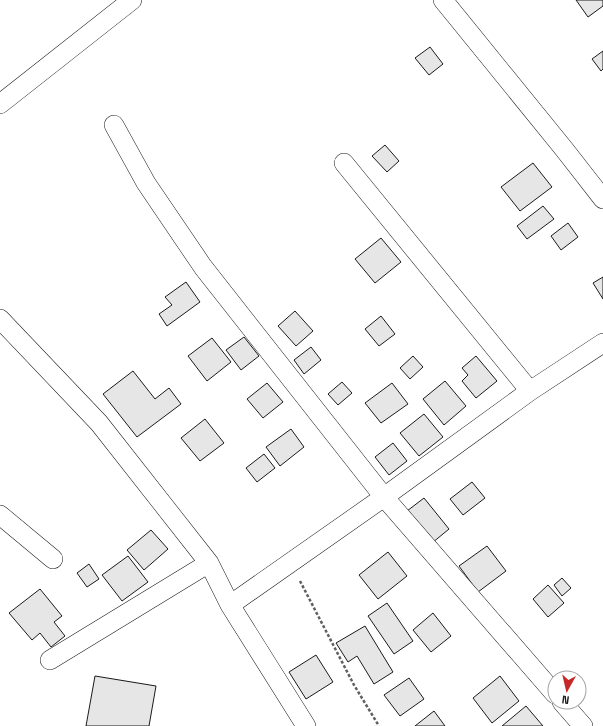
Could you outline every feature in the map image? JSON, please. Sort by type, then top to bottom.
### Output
[{"type":"street","points":[[0,104],[132,0]]},
{"type":"street","points":[[443,0],[603,199]]},
{"type":"street","points":[[114,125],[146,183],[203,267],[384,497],[547,685]]},
{"type":"street","points":[[344,163],[530,391]]},
{"type":"street","points":[[0,319],[99,423],[209,563],[230,605],[306,726]]},
{"type":"street","points":[[230,605],[384,497],[530,391],[603,343]]},
{"type":"street","points":[[0,515],[53,559]]},
{"type":"street","points":[[50,660],[209,563]]},
{"type":"street","points":[[569,710],[583,726]]},
{"type":"path","points":[[291,563],[354,685],[379,726]]},
{"type":"building","points":[[576,0],[603,0],[603,6],[588,17]]},
{"type":"building","points":[[430,47],[443,64],[429,75],[415,58]]},
{"type":"building","points":[[603,51],[603,69],[601,71],[592,59]]},
{"type":"building","points":[[385,145],[399,161],[387,172],[372,156]]},
{"type":"building","points":[[533,163],[552,187],[520,211],[501,187]]},
{"type":"building","points":[[543,206],[554,219],[527,239],[517,226]]},
{"type":"building","points":[[568,223],[578,237],[561,250],[551,236]]},
{"type":"building","points":[[381,238],[401,262],[375,283],[355,259]]},
{"type":"building","points":[[603,277],[603,299],[593,283]]},
{"type":"building","points":[[186,282],[200,302],[167,326],[159,314],[172,305],[165,297]]},
{"type":"building","points":[[295,311],[313,331],[296,346],[278,326]]},
{"type":"building","points":[[381,316],[395,334],[379,346],[365,329]]},
{"type":"building","points":[[244,337],[259,356],[241,370],[226,350]]},
{"type":"building","points":[[212,338],[231,362],[207,381],[188,356]]},
{"type":"building","points":[[311,347],[321,360],[304,374],[294,360]]},
{"type":"building","points":[[413,356],[423,367],[410,379],[400,368]]},
{"type":"building","points":[[476,356],[497,381],[476,398],[462,381],[468,375],[462,368]]},
{"type":"building","points":[[133,371],[155,399],[169,388],[181,404],[137,437],[103,394]]},
{"type":"building","points":[[445,381],[466,406],[444,425],[423,399]]},
{"type":"building","points":[[342,382],[352,393],[338,405],[328,394]]},
{"type":"building","points":[[267,383],[283,402],[263,418],[247,399]]},
{"type":"building","points":[[392,383],[408,404],[381,423],[365,403]]},
{"type":"building","points":[[424,414],[443,437],[419,456],[400,433]]},
{"type":"building","points":[[205,419],[224,443],[200,461],[181,438]]},
{"type":"building","points":[[291,429],[304,447],[280,466],[266,447]]},
{"type":"building","points":[[393,443],[407,461],[389,475],[375,457]]},
{"type":"building","points":[[264,454],[275,468],[257,482],[246,468]]},
{"type":"building","points":[[472,482],[485,498],[463,515],[450,499]]},
{"type":"building","points":[[424,498],[449,529],[432,543],[407,511]]},
{"type":"building","points":[[151,530],[168,549],[144,570],[127,550]]},
{"type":"building","points":[[487,546],[506,571],[478,592],[459,566]]},
{"type":"building","points":[[388,552],[407,576],[378,599],[359,575]]},
{"type":"building","points":[[128,556],[148,582],[122,601],[102,575]]},
{"type":"building","points":[[89,564],[99,579],[87,587],[77,573]]},
{"type":"building","points":[[562,578],[571,588],[562,596],[554,585]]},
{"type":"building","points":[[548,585],[564,603],[548,617],[533,599]]},
{"type":"building","points":[[40,589],[62,616],[54,622],[65,636],[51,647],[40,633],[32,640],[9,613]]},
{"type":"building","points":[[387,603],[413,641],[394,654],[368,616]]},
{"type":"building","points":[[433,613],[451,636],[431,652],[413,630]]},
{"type":"building","points":[[365,626],[393,672],[374,684],[357,656],[348,662],[336,643]]},
{"type":"building","points":[[316,655],[333,682],[306,699],[289,672]]},
{"type":"building","points":[[95,676],[156,686],[149,726],[86,726]]},
{"type":"building","points":[[500,676],[519,701],[492,723],[473,698]]},
{"type":"building","points":[[409,678],[424,699],[400,716],[384,695]]},
{"type":"building","points":[[526,706],[543,726],[502,726]]},
{"type":"building","points":[[434,711],[445,726],[415,726]]}]
